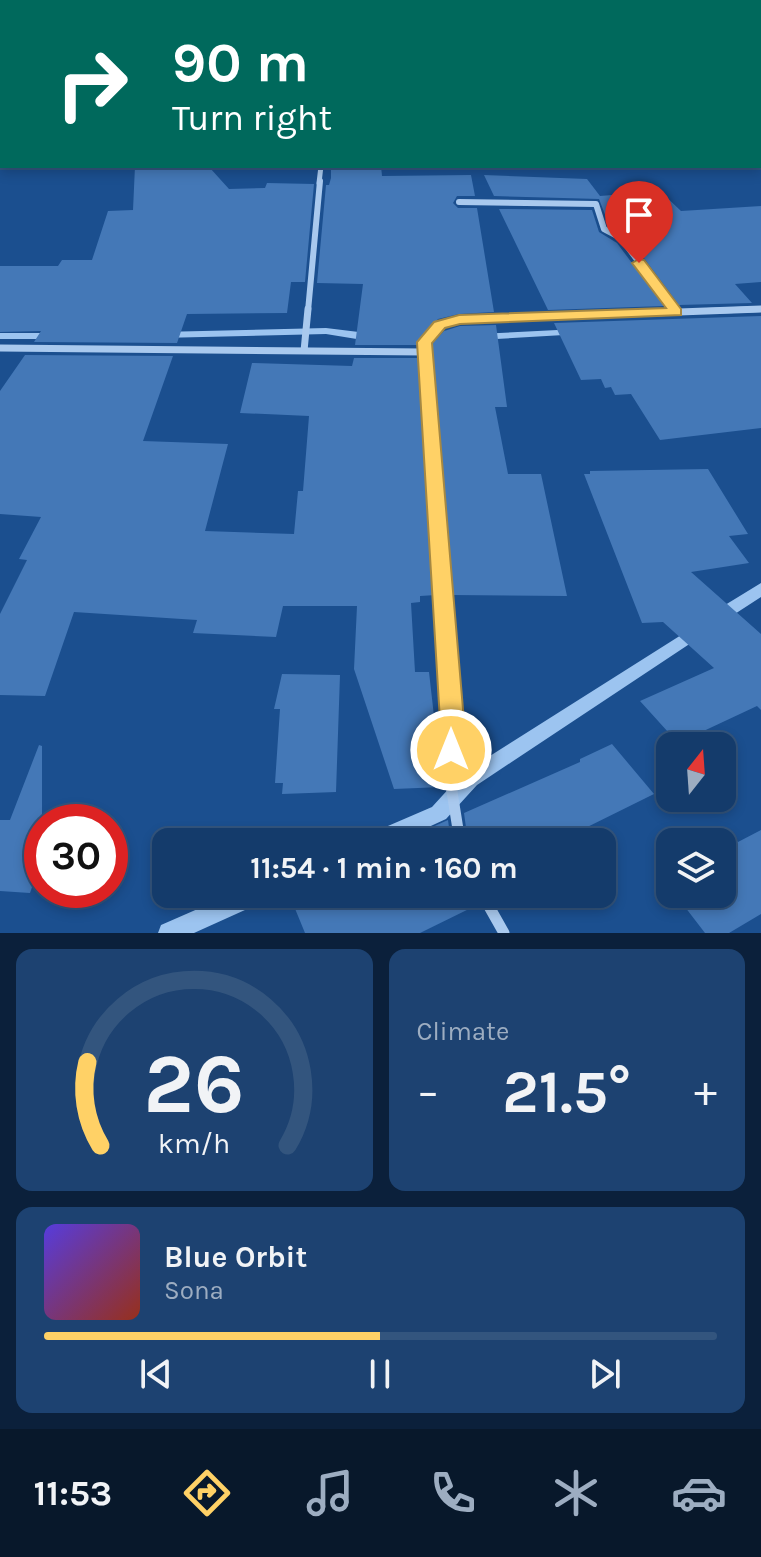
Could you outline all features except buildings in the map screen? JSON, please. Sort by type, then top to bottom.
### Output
[{"type":"street","points":[[304,351],[321,168]]},
{"type":"street","points":[[459,202],[596,204],[604,229],[621,238],[676,312]]},
{"type":"street","points":[[458,828],[450,779],[452,721],[425,342],[440,325],[459,320],[761,309]]},
{"type":"street","points":[[0,348],[425,352]]},
{"type":"street","points":[[490,908],[504,933]]},
{"type":"waterway","points":[[160,335],[326,331],[375,338]]},
{"type":"waterway","points":[[478,337],[577,332]]},
{"type":"waterway","points":[[0,336],[56,336]]},
{"type":"waterway","points":[[718,617],[761,589]]},
{"type":"waterway","points":[[405,828],[439,813],[470,779],[697,631]]},
{"type":"waterway","points":[[169,933],[225,908]]},
{"type":"route","points":[[451,750],[452,721],[425,342],[440,325],[459,320],[676,312],[639,263]]}]
